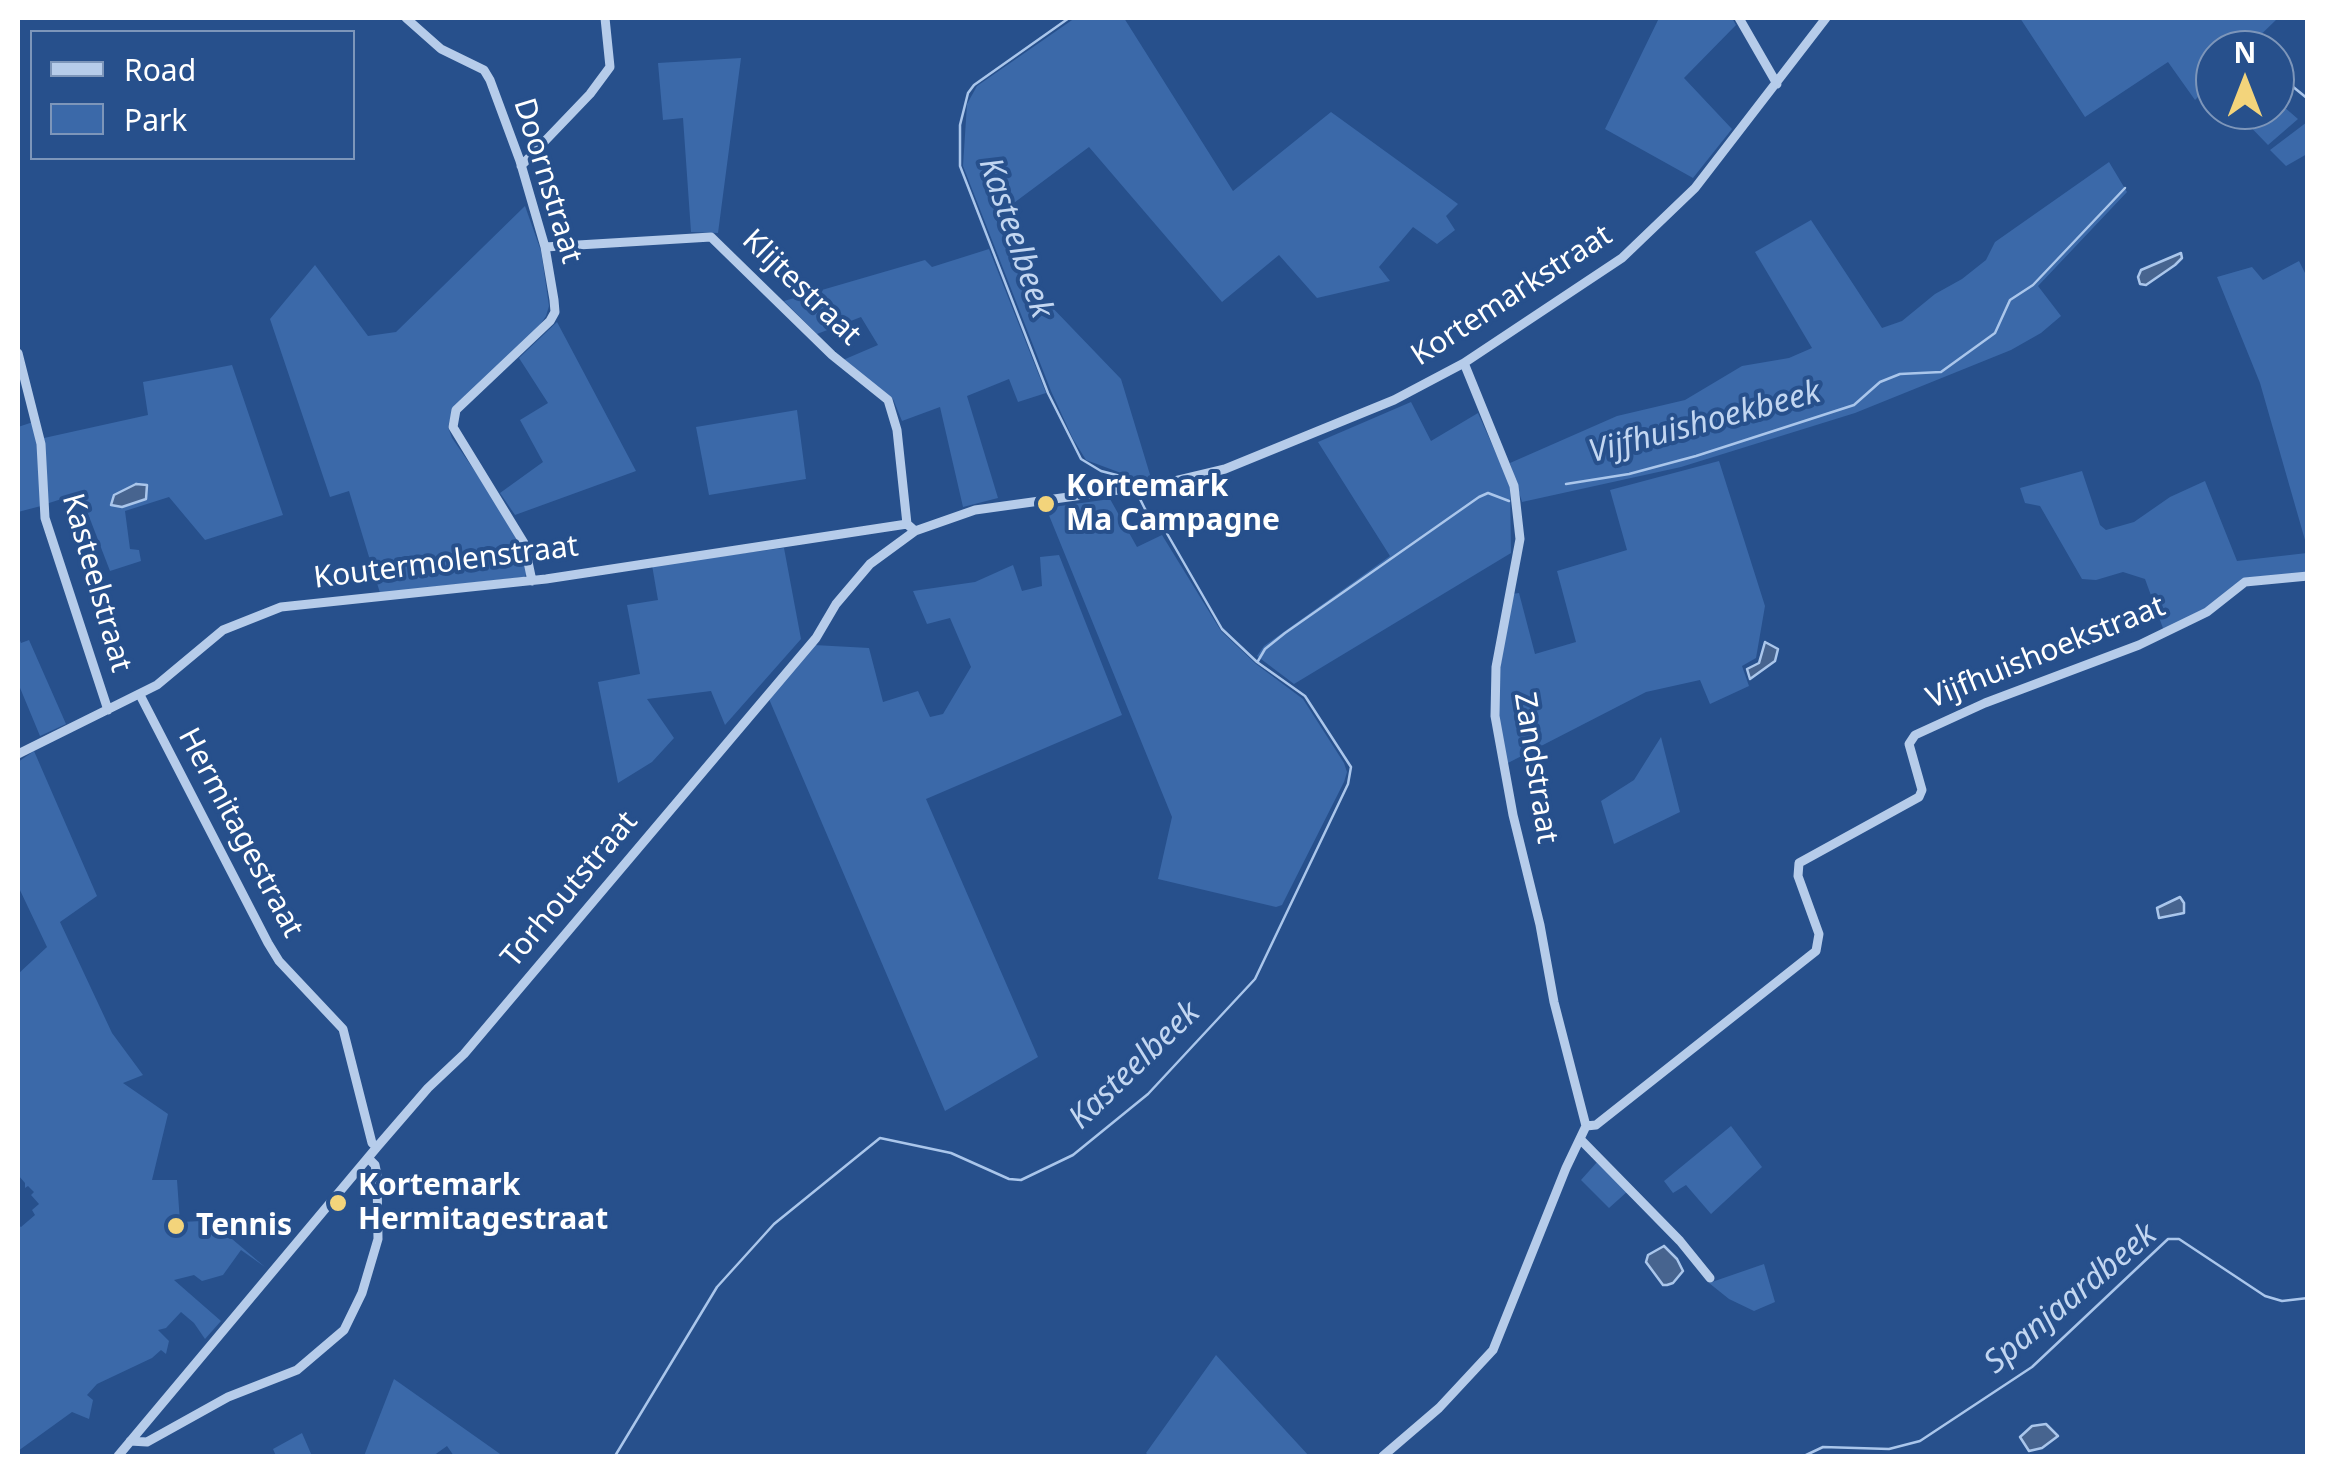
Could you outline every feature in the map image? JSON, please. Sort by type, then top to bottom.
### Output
[{"type":"street","name":"Doornstraat","points":[[406,18],[441,50],[484,70],[521,166],[545,246],[555,312],[550,322],[456,410],[453,428],[524,543],[532,580]]},
{"type":"street","points":[[521,166],[590,94],[610,67],[605,18]]},
{"type":"street","points":[[1739,18],[1777,84]]},
{"type":"street","name":"Kortemarkstraat","points":[[1136,488],[1225,469],[1394,400],[1464,363],[1622,258],[1695,188],[1826,18]]},
{"type":"street","name":"Klijtestraat","points":[[545,246],[711,237],[832,355],[888,400],[898,430],[911,527]]},
{"type":"street","name":"Kasteelstraat","points":[[18,353],[42,444],[45,518],[108,710]]},
{"type":"street","name":"Zandstraat","points":[[1464,363],[1514,486],[1520,539],[1496,667],[1495,716],[1512,814],[1586,1126]]},
{"type":"street","name":"Torhoutstraat","points":[[118,1456],[377,1147],[428,1088],[464,1054],[816,638],[836,604],[870,564],[911,527],[975,510],[1136,488]]},
{"type":"street","name":"Koutermolenstraat","points":[[18,754],[140,695],[170,676],[223,630],[266,611],[532,580],[911,527]]},
{"type":"street","name":"Vijfhuishoekstraat","points":[[1586,1126],[1596,1125],[1816,951],[1819,934],[1798,876],[1799,862],[1920,797],[1922,790],[1909,744],[1915,735],[1985,703],[2139,645],[2207,612],[2246,582],[2308,576]]},
{"type":"street","name":"Hermitagestraat","points":[[140,695],[278,960],[342,1028],[372,1143],[377,1147]]},
{"type":"street","points":[[1382,1456],[1439,1408],[1493,1350],[1586,1126]]},
{"type":"street","points":[[1582,1141],[1680,1241],[1710,1278]]},
{"type":"street","points":[[130,1441],[146,1442],[228,1397],[298,1370],[338,1338],[355,1310],[378,1239],[377,1175],[368,1158]]},
{"type":"green space","points":[[1075,18],[1124,18],[1233,191],[1331,112],[1458,204],[1446,216],[1455,230],[1437,244],[1413,227],[1379,267],[1390,281],[1317,298],[1279,255],[1222,302],[1089,147],[995,217],[1021,275],[1121,379],[1151,478],[1140,480],[1086,460],[1073,439],[963,166],[967,104],[977,86]]},
{"type":"green space","points":[[1659,18],[1732,18],[1736,25],[1684,78],[1732,129],[1693,178],[1605,129]]},
{"type":"green space","points":[[2020,18],[2278,18],[2266,30],[2195,30],[2195,100],[2168,62],[2085,117]]},
{"type":"green space","points":[[741,58],[718,233],[691,232],[683,118],[663,120],[658,63]]},
{"type":"green space","points":[[2307,122],[2307,154],[2286,166],[2270,150]]},
{"type":"green space","points":[[2253,130],[2285,130],[2268,145]]},
{"type":"green space","points":[[2109,162],[2127,192],[2038,286],[2061,316],[2041,333],[2011,350],[1855,413],[1681,467],[1522,502],[1510,463],[1617,416],[1685,400],[1742,366],[1789,358],[1812,348],[1755,252],[1811,220],[1882,328],[1902,321],[1935,294],[1962,279],[1986,260],[1995,242]]},
{"type":"green space","points":[[525,206],[541,251],[549,306],[546,316],[536,331],[453,408],[448,427],[520,544],[527,574],[380,593],[349,491],[330,497],[270,319],[315,265],[368,336],[396,332]]},
{"type":"green space","points":[[989,249],[1046,393],[1018,402],[1009,379],[967,396],[998,498],[963,507],[940,407],[902,421],[893,399],[843,360],[878,345],[861,317],[817,334],[784,301],[925,260],[932,267]]},
{"type":"green space","points":[[2299,261],[2308,279],[2307,547],[2260,383],[2217,277],[2252,267],[2263,280]]},
{"type":"green space","points":[[557,322],[636,471],[515,515],[500,493],[543,462],[520,420],[548,403],[519,358]]},
{"type":"green space","points":[[232,365],[283,515],[205,540],[169,497],[125,511],[130,549],[139,550],[141,561],[110,571],[80,493],[46,504],[44,438],[148,415],[143,382]]},
{"type":"green space","points":[[1411,402],[1431,441],[1478,413],[1510,485],[1511,553],[1294,684],[1257,656],[1264,646],[1390,556],[1318,442]]},
{"type":"green space","points":[[797,410],[806,479],[709,495],[696,427]]},
{"type":"green space","points":[[33,422],[40,453],[41,506],[18,512],[18,427]]},
{"type":"green space","points":[[1719,461],[1765,606],[1756,658],[1742,666],[1749,686],[1710,704],[1700,680],[1646,692],[1506,764],[1499,725],[1498,681],[1512,594],[1519,593],[1535,654],[1576,642],[1557,571],[1627,550],[1610,490]]},
{"type":"green space","points":[[2082,471],[2100,525],[2106,530],[2134,522],[2170,497],[2205,481],[2237,561],[2307,553],[2307,575],[2257,577],[2164,631],[2145,579],[2123,572],[2096,580],[2082,579],[2040,506],[2025,503],[2020,488]]},
{"type":"green space","points":[[1110,499],[1137,547],[1162,535],[1221,631],[1256,664],[1303,699],[1344,763],[1344,782],[1282,905],[1276,907],[1158,879],[1172,817],[1046,508]]},
{"type":"green space","points":[[784,548],[801,639],[725,725],[711,691],[647,699],[674,738],[652,762],[618,783],[598,682],[640,674],[627,605],[658,600],[652,565]]},
{"type":"green space","points":[[1059,555],[1122,715],[926,799],[1038,1057],[945,1111],[769,699],[814,645],[869,648],[883,702],[918,691],[930,717],[943,714],[971,667],[950,618],[927,624],[913,591],[975,582],[1013,565],[1022,591],[1042,586],[1040,557]]},
{"type":"green space","points":[[18,636],[21,643],[29,640],[66,724],[40,736],[18,683]]},
{"type":"green space","points":[[1661,737],[1680,812],[1614,844],[1601,801],[1634,780]]},
{"type":"green space","points":[[34,751],[97,896],[60,922],[112,1033],[143,1075],[123,1083],[168,1114],[152,1180],[177,1180],[180,1222],[224,1220],[225,1233],[265,1267],[241,1250],[223,1275],[202,1281],[194,1275],[174,1280],[221,1321],[205,1339],[181,1312],[166,1328],[158,1330],[169,1341],[166,1354],[161,1350],[97,1384],[87,1395],[93,1400],[89,1419],[72,1412],[18,1451],[18,1225],[21,1227],[35,1215],[32,1210],[39,1204],[18,1175],[18,974],[47,947],[18,886],[18,762]]},
{"type":"green space","points":[[1731,1126],[1762,1167],[1711,1214],[1686,1185],[1673,1193],[1664,1181]]},
{"type":"green space","points":[[1598,1161],[1628,1191],[1609,1208],[1581,1180]]},
{"type":"green space","points":[[1764,1264],[1775,1302],[1754,1311],[1729,1299],[1709,1283]]},
{"type":"green space","points":[[1216,1355],[1309,1456],[1146,1453]]},
{"type":"green space","points":[[394,1379],[503,1456],[454,1456],[447,1446],[433,1456],[364,1456]]},
{"type":"green space","points":[[302,1433],[312,1456],[276,1456],[273,1449]]},
{"type":"shaded area","points":[[2181,253],[2182,258],[2175,265],[2146,285],[2140,284],[2141,270]]},
{"type":"shaded area","points":[[136,484],[147,485],[146,499],[122,507],[111,505],[114,495]]},
{"type":"shaded area","points":[[1765,642],[1778,649],[1775,661],[1750,679],[1747,669],[1759,663]]},
{"type":"shaded area","points":[[2180,897],[2184,913],[2159,918],[2157,908]]},
{"type":"shaded area","points":[[1664,1246],[1683,1271],[1667,1285],[1646,1262],[1648,1255]]},
{"type":"shaded area","points":[[2046,1424],[2058,1436],[2042,1448],[2029,1451],[2020,1437],[2032,1426]]},
{"type":"waterway","name":"Kasteelbeek","points":[[1069,18],[968,93],[960,125],[960,166],[1048,393],[1081,459],[1101,471],[1132,479]]},
{"type":"waterway","name":"Vijfhuishoekbeek","points":[[2295,88],[2308,99]]},
{"type":"waterway","name":"Vijfhuishoekbeek","points":[[1566,484],[1629,474],[1696,456],[1854,405],[1880,382],[1900,374],[1941,372],[1995,333],[2010,300],[2033,285],[2125,188]]},
{"type":"waterway","name":"Kasteelbeek","points":[[615,1456],[717,1287],[774,1224],[880,1138],[951,1153],[1009,1179],[1021,1180],[1073,1155],[1148,1094],[1255,979],[1348,784],[1351,767],[1305,696],[1257,662],[1222,629],[1165,530],[1145,509],[1137,493]]},
{"type":"waterway","name":"Vijfhuishoekbeek","points":[[1258,661],[1265,649],[1285,633],[1479,497],[1488,493],[1509,501]]},
{"type":"waterway","name":"Spanjaardbeek","points":[[1804,1456],[1823,1447],[1889,1449],[1920,1441],[2032,1367],[2168,1239],[2179,1239],[2265,1296],[2282,1301],[2308,1298]]},
{"type":"place","name":"Kortemark Ma Campagne","points":[[1046,504]]},
{"type":"place","name":"Kortemark Hermitagestraat","points":[[338,1203]]},
{"type":"place","name":"Tennis","points":[[176,1226]]}]
